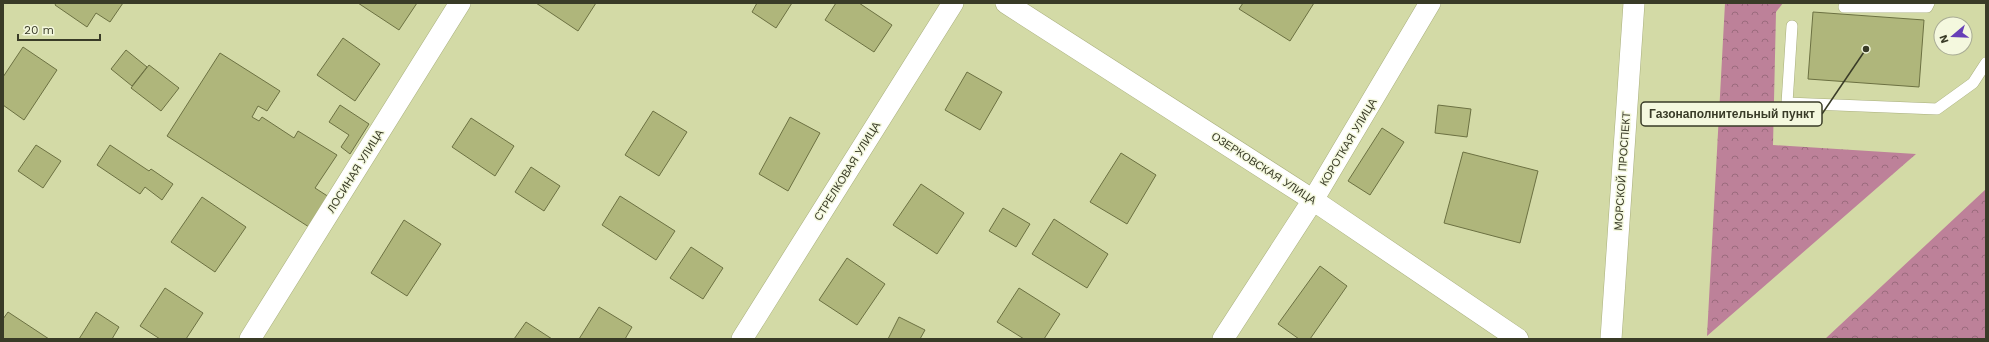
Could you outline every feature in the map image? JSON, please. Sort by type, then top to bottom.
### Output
[{"type":"street","name":"ЛОСИНАЯ УЛИЦА","points":[[250,339],[460,3]]},
{"type":"street","name":"СТРЕЛКОВАЯ УЛИЦА","points":[[742,339],[953,3]]},
{"type":"street","name":"ОЗЕРКОВСКАЯ УЛИЦА","points":[[1006,3],[1313,200],[1518,339]]},
{"type":"street","name":"КОРОТКАЯ УЛИЦА","points":[[1223,339],[1313,200],[1430,3]]},
{"type":"street","name":"МОРСКОЙ ПРОСПЕКТ","points":[[1611,339],[1634,3]]},
{"type":"lane","points":[[1844,7],[1927,7],[1929,3]]},
{"type":"lane","points":[[1792,26],[1787,103],[1937,109],[1973,83],[1986,63]]},
{"type":"green space","points":[[1725,3],[1783,3],[1776,12],[1773,145],[1916,154],[1707,336]]},
{"type":"green space","points":[[1986,189],[1986,339],[1825,339]]},
{"type":"building","points":[[56,3],[123,3],[110,22],[96,13],[87,27],[55,5]]},
{"type":"building","points":[[358,3],[417,3],[399,30]]},
{"type":"building","points":[[536,3],[596,3],[578,31]]},
{"type":"building","points":[[757,3],[792,3],[776,28],[752,12]]},
{"type":"building","points":[[836,3],[859,3],[892,25],[874,52],[825,20]]},
{"type":"building","points":[[1243,3],[1314,3],[1290,41],[1239,9]]},
{"type":"building","points":[[1813,12],[1924,20],[1919,87],[1808,79]]},
{"type":"building","points":[[343,38],[380,64],[355,101],[317,75]]},
{"type":"building","points":[[23,47],[57,70],[24,120],[3,105],[3,77]]},
{"type":"building","points":[[126,50],[147,67],[132,86],[111,69]]},
{"type":"building","points":[[220,53],[280,91],[267,111],[258,106],[252,117],[259,121],[262,117],[294,138],[298,131],[337,155],[315,188],[329,197],[309,227],[167,136]]},
{"type":"building","points":[[149,65],[179,88],[161,111],[131,88]]},
{"type":"building","points":[[967,72],[1002,92],[980,130],[945,110]]},
{"type":"building","points":[[340,105],[369,124],[350,154],[341,147],[349,135],[329,122]]},
{"type":"building","points":[[1438,105],[1471,109],[1467,137],[1435,133]]},
{"type":"building","points":[[653,111],[687,132],[659,176],[625,155]]},
{"type":"building","points":[[790,117],[820,133],[788,191],[759,174]]},
{"type":"building","points":[[471,118],[514,146],[495,176],[452,147]]},
{"type":"building","points":[[1382,128],[1404,142],[1370,195],[1348,181]]},
{"type":"building","points":[[36,145],[61,161],[43,188],[18,171]]},
{"type":"building","points":[[110,145],[149,171],[151,169],[173,184],[162,200],[145,187],[140,194],[97,165]]},
{"type":"building","points":[[1463,152],[1538,171],[1520,243],[1444,223]]},
{"type":"building","points":[[1121,153],[1156,175],[1127,224],[1090,202]]},
{"type":"building","points":[[531,167],[560,186],[544,211],[515,192]]},
{"type":"building","points":[[921,184],[964,213],[937,254],[893,225]]},
{"type":"building","points":[[620,196],[675,231],[656,260],[602,225]]},
{"type":"building","points":[[202,197],[246,227],[215,272],[171,242]]},
{"type":"building","points":[[1003,208],[1030,224],[1016,247],[989,231]]},
{"type":"building","points":[[1054,219],[1108,254],[1087,288],[1032,254]]},
{"type":"building","points":[[404,220],[441,244],[407,296],[371,273]]},
{"type":"building","points":[[691,247],[723,268],[703,299],[670,278]]},
{"type":"building","points":[[847,258],[885,284],[857,325],[819,300]]},
{"type":"building","points":[[1320,266],[1347,286],[1310,339],[1299,339],[1278,324]]},
{"type":"building","points":[[165,288],[203,313],[186,339],[160,339],[140,326]]},
{"type":"building","points":[[1019,288],[1060,314],[1044,339],[1024,339],[997,322]]},
{"type":"building","points":[[599,307],[632,327],[625,339],[579,339]]},
{"type":"building","points":[[8,312],[49,339],[3,339],[3,319]]},
{"type":"building","points":[[96,312],[119,327],[112,339],[79,339]]},
{"type":"building","points":[[899,317],[925,330],[920,339],[888,339]]},
{"type":"building","points":[[526,322],[552,339],[514,339]]},
{"type":"place","name":"Газонаполнительный пункт","points":[[1866,49]]}]
